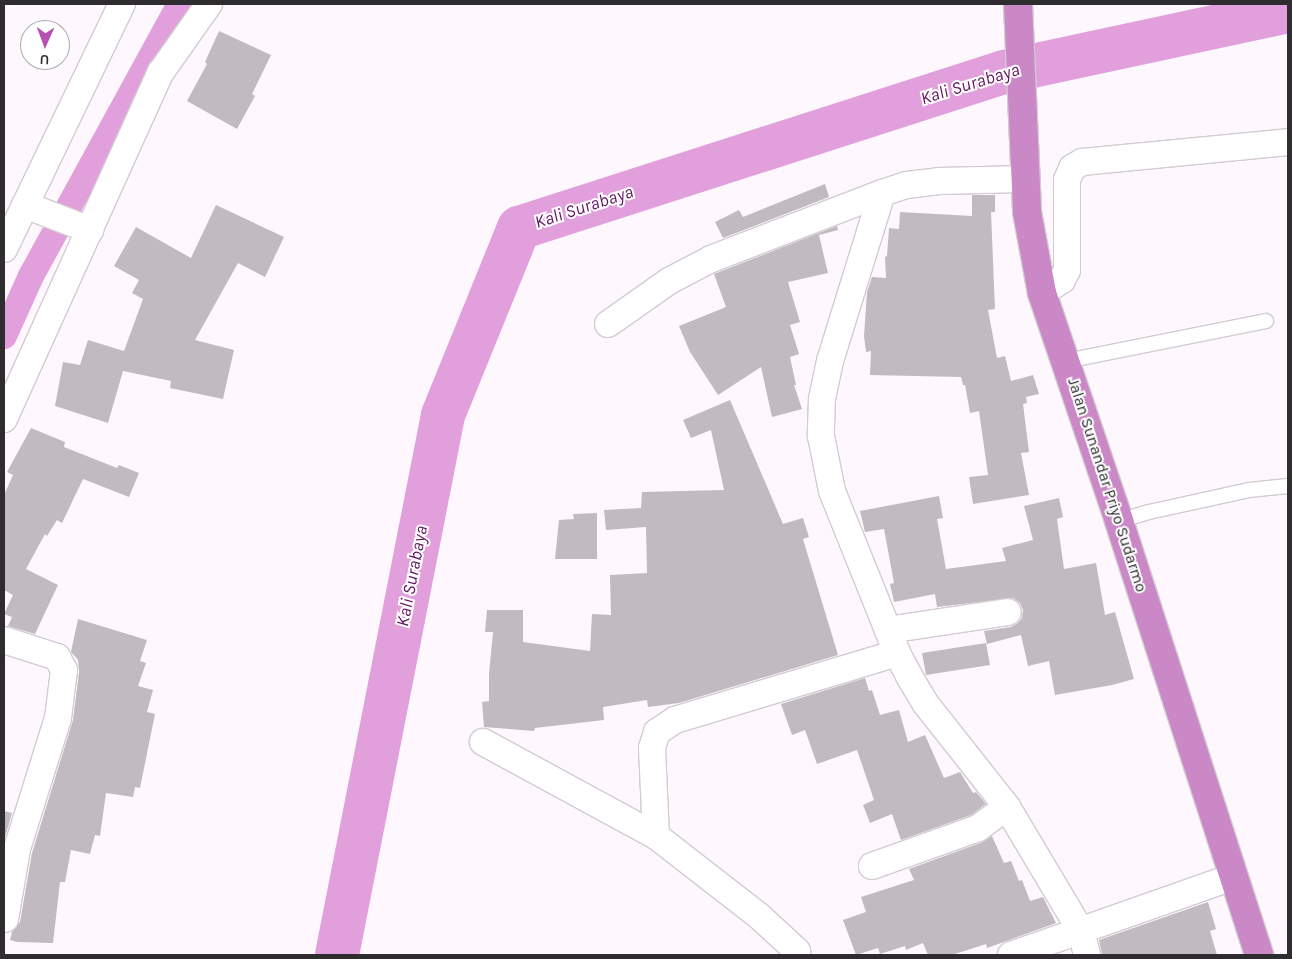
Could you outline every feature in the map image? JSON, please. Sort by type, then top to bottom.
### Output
[{"type":"highway","name":"Jalan Sunandar Priyo Sudarmo","points":[[1018,4],[1027,212],[1042,293],[1119,521],[1232,877],[1259,955]]},
{"type":"street","points":[[4,249],[31,207],[122,4]]},
{"type":"street","points":[[4,419],[82,227],[161,72],[209,4]]},
{"type":"street","points":[[1042,293],[1062,280],[1067,270],[1067,180],[1072,168],[1082,162],[1288,142]]},
{"type":"street","points":[[608,324],[669,281],[711,259],[882,193],[907,185],[1024,171]]},
{"type":"street","points":[[882,193],[830,361],[822,399],[821,436],[832,491],[892,641],[925,704],[1007,807],[1084,943]]},
{"type":"street","points":[[31,207],[82,227]]},
{"type":"street","points":[[656,836],[652,748],[657,732],[675,720],[892,641],[1008,612]]},
{"type":"street","points":[[4,640],[57,657],[64,670],[58,718],[17,849],[5,919]]},
{"type":"street","points":[[483,742],[656,836],[760,916],[802,954]]},
{"type":"street","points":[[872,866],[978,828],[1007,807]]},
{"type":"street","points":[[1011,955],[1084,943],[1232,877]]},
{"type":"lane","points":[[1066,361],[1266,321]]},
{"type":"lane","points":[[1119,521],[1149,512],[1249,490],[1288,486]]},
{"type":"building","points":[[219,31],[271,55],[252,94],[255,96],[237,129],[187,101],[207,64],[205,62]]},
{"type":"building","points":[[825,184],[829,197],[723,238],[715,222],[739,210],[743,217]]},
{"type":"building","points":[[972,195],[995,195],[995,212],[991,212],[995,309],[988,310],[997,358],[1005,356],[1011,381],[1033,375],[1039,394],[1026,397],[1027,403],[1023,404],[1029,452],[1021,453],[1029,495],[973,504],[969,477],[988,475],[979,411],[970,413],[965,385],[963,385],[961,377],[870,375],[871,351],[866,352],[864,336],[867,292],[872,277],[886,278],[885,257],[887,256],[889,228],[899,229],[900,212],[972,216]]},
{"type":"building","points":[[216,205],[284,237],[265,277],[238,263],[195,340],[234,350],[223,399],[170,388],[171,381],[123,371],[108,423],[55,406],[63,362],[80,365],[88,340],[124,351],[143,299],[132,293],[139,280],[114,266],[136,227],[191,258]]},
{"type":"building","points":[[837,226],[838,230],[819,235],[828,273],[788,282],[800,322],[790,325],[799,354],[790,357],[796,385],[794,385],[802,409],[772,417],[761,367],[718,395],[690,352],[679,326],[726,307],[714,274]]},
{"type":"building","points":[[730,400],[783,524],[803,518],[809,537],[803,539],[838,655],[679,703],[648,707],[647,700],[603,707],[604,720],[535,728],[534,731],[484,727],[482,702],[489,701],[489,674],[493,632],[485,632],[487,610],[523,610],[523,642],[590,651],[592,614],[611,615],[610,575],[647,573],[646,527],[606,530],[604,510],[641,508],[642,492],[724,490],[711,430],[691,438],[683,420]]},
{"type":"building","points":[[31,428],[65,442],[64,447],[117,468],[119,465],[139,473],[129,497],[83,479],[62,523],[57,520],[47,536],[45,534],[26,569],[58,585],[35,634],[8,626],[12,617],[4,614],[13,595],[4,590],[4,495],[13,475],[7,472]]},
{"type":"building","points":[[939,496],[943,518],[937,519],[946,569],[1006,561],[1002,548],[1033,540],[1024,506],[1059,498],[1063,517],[1057,519],[1064,569],[1096,563],[1105,615],[1115,612],[1134,679],[1112,685],[1055,695],[1049,661],[1028,666],[1021,635],[987,644],[984,631],[1011,627],[1022,618],[1023,610],[1020,603],[1013,598],[937,607],[935,594],[894,602],[890,584],[894,583],[884,529],[865,532],[860,511]]},
{"type":"building","points":[[597,513],[597,559],[555,559],[559,520],[574,519],[573,514]]},
{"type":"building","points":[[78,619],[147,640],[140,661],[146,663],[138,686],[153,690],[147,712],[155,714],[140,788],[135,787],[133,797],[106,793],[100,836],[95,835],[90,854],[71,850],[65,882],[60,882],[53,943],[17,942],[10,940],[12,932],[20,922],[32,853],[73,720],[79,672],[78,660],[71,652]]},
{"type":"building","points":[[986,643],[990,665],[926,675],[922,653]]},
{"type":"building","points":[[865,678],[869,691],[872,690],[880,715],[899,710],[908,742],[925,735],[944,778],[960,772],[973,793],[976,792],[986,804],[971,815],[901,840],[892,814],[870,823],[863,805],[874,800],[857,750],[817,764],[805,730],[792,735],[781,704]]},
{"type":"building","points":[[4,811],[12,813],[4,841]]},
{"type":"building","points":[[992,836],[1004,863],[1011,861],[1019,881],[1022,880],[1030,901],[1043,897],[1056,923],[987,948],[986,944],[952,955],[928,955],[923,943],[906,950],[905,946],[880,954],[878,948],[856,955],[843,920],[866,912],[861,897],[914,880],[909,869],[983,842]]},
{"type":"building","points":[[1208,902],[1216,929],[1210,931],[1217,955],[1102,955],[1099,940]]},
{"type":"waterway","points":[[4,336],[31,276],[180,4]]},
{"type":"waterway","name":"Kali Surabaya","points":[[337,955],[443,415],[519,228],[1004,72],[1288,11]]}]
